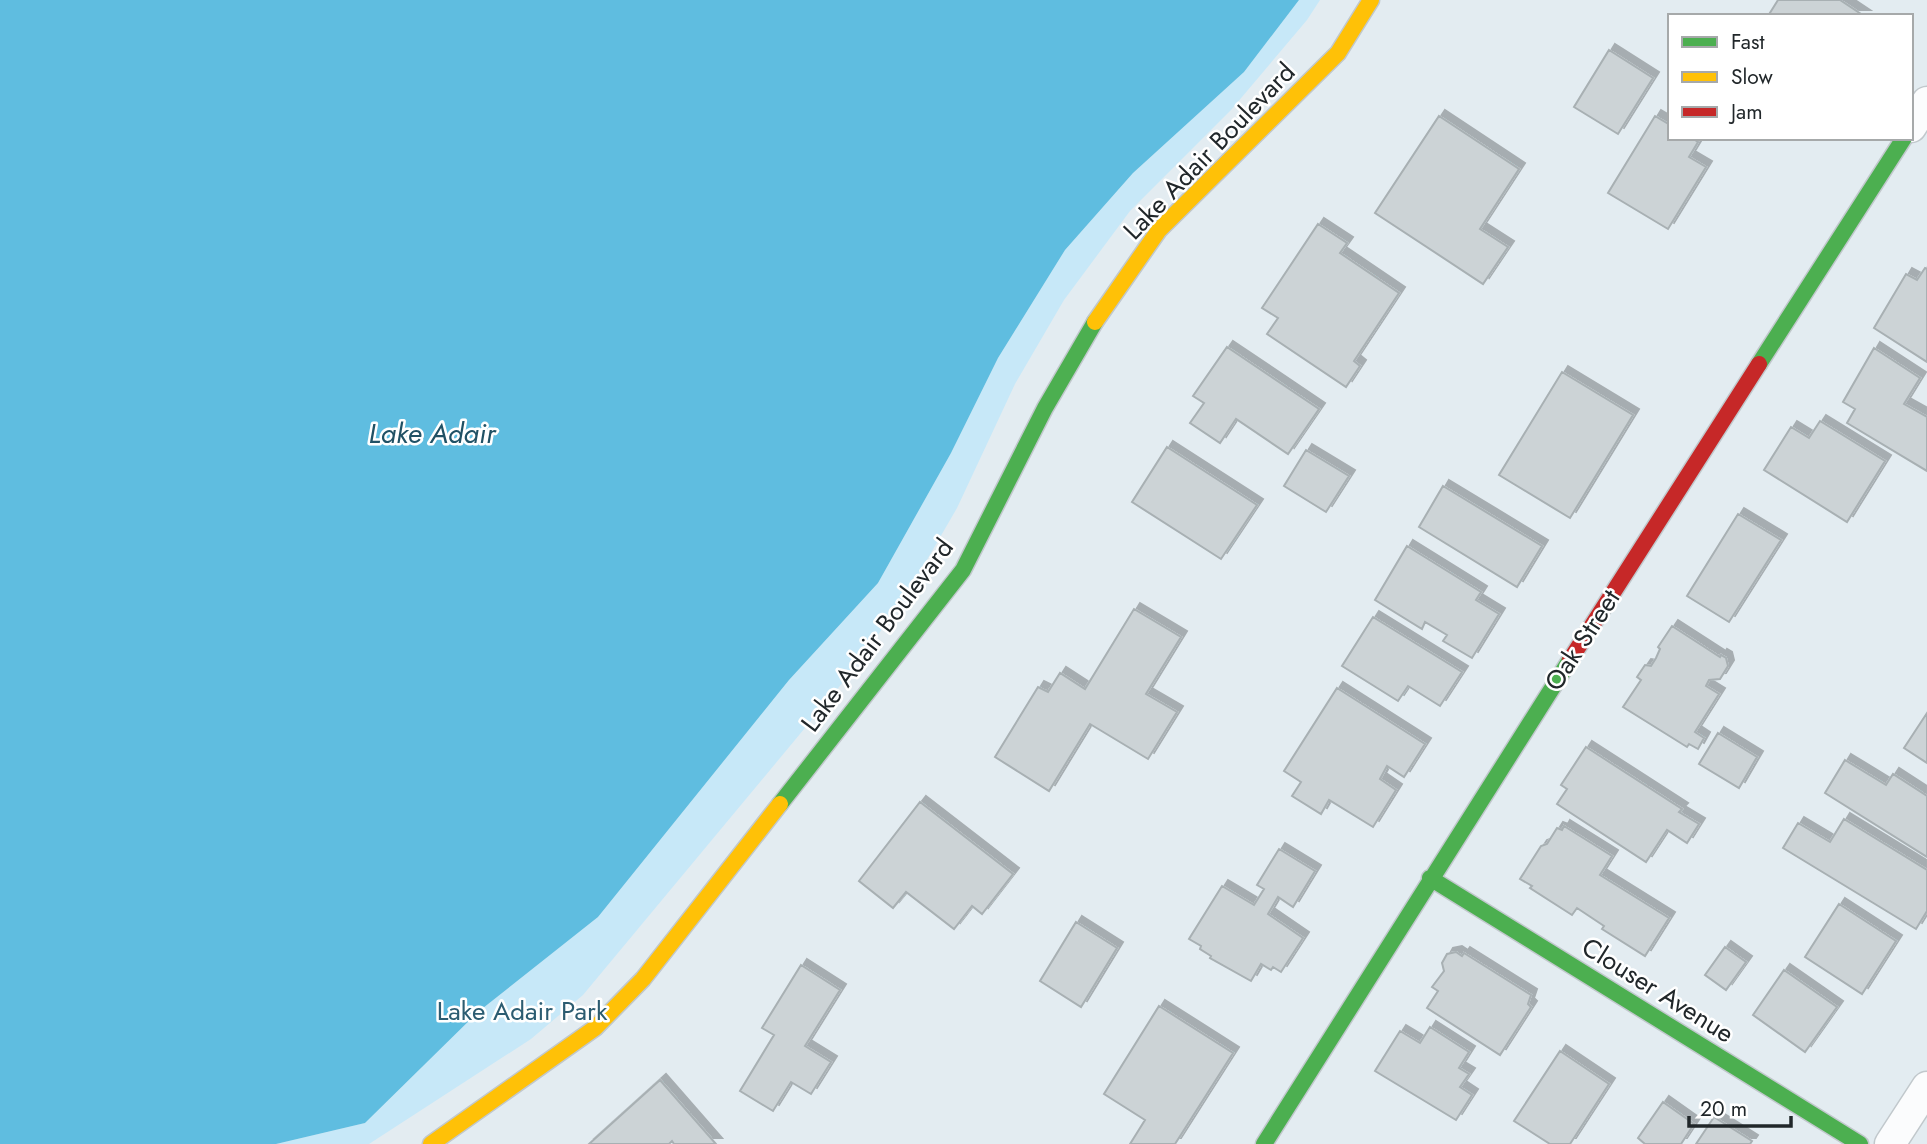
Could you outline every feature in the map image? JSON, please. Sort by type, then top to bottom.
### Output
[{"type":"street","name":"Lake Adair Boulevard","points":[[431,1144],[595,1028],[643,979],[963,570],[1045,408],[1105,305],[1159,230],[1338,53],[1371,0]]},
{"type":"street","points":[[1913,124],[1927,102]]},
{"type":"street","name":"Oak Street","points":[[1264,1144],[1430,878],[1903,140]]},
{"type":"street","name":"Clouser Avenue","points":[[1430,878],[1860,1144]]},
{"type":"street","points":[[1890,1144],[1927,1087]]},
{"type":"green space","name":"Lake Adair Park","points":[[1299,0],[1320,0],[1307,20],[1231,110],[1130,211],[1064,300],[1015,384],[957,508],[906,596],[849,675],[583,995],[531,1039],[369,1144],[276,1144],[365,1123],[478,1012],[598,917],[789,680],[878,583],[951,453],[998,358],[1065,250],[1133,173],[1244,72]]},
{"type":"water","name":"Lake Adair","points":[[0,0],[1299,0],[1244,72],[1133,173],[1065,250],[998,358],[951,453],[878,583],[789,680],[598,917],[478,1012],[365,1123],[276,1144],[0,1144]]},
{"type":"building","points":[[1778,0],[1840,0],[1861,14],[1769,14]]},
{"type":"building","points":[[1609,50],[1653,78],[1618,134],[1574,107]]},
{"type":"building","points":[[1439,116],[1519,169],[1480,229],[1508,247],[1483,284],[1375,213]]},
{"type":"building","points":[[1655,116],[1668,124],[1668,140],[1698,142],[1689,157],[1706,167],[1668,229],[1608,193]]},
{"type":"building","points":[[1318,224],[1347,243],[1340,253],[1399,293],[1354,361],[1360,366],[1346,387],[1267,334],[1278,318],[1262,308]]},
{"type":"building","points":[[1925,268],[1927,362],[1874,328],[1906,274],[1917,280]]},
{"type":"building","points":[[1227,347],[1319,409],[1288,454],[1236,419],[1220,443],[1190,423],[1204,403],[1193,396]]},
{"type":"building","points":[[1874,348],[1920,378],[1904,404],[1927,417],[1927,471],[1847,423],[1855,409],[1843,402]]},
{"type":"building","points":[[1562,372],[1633,415],[1570,518],[1499,475]]},
{"type":"building","points":[[1820,421],[1885,461],[1847,522],[1764,470],[1791,427],[1809,438]]},
{"type":"building","points":[[1167,447],[1257,505],[1221,559],[1132,502]]},
{"type":"building","points":[[1306,450],[1349,476],[1326,512],[1284,486]]},
{"type":"building","points":[[1443,486],[1542,546],[1517,587],[1419,527]]},
{"type":"building","points":[[1738,514],[1781,540],[1729,622],[1687,596]]},
{"type":"building","points":[[1407,546],[1481,592],[1476,600],[1499,614],[1472,658],[1443,641],[1447,635],[1425,622],[1422,629],[1375,600]]},
{"type":"building","points":[[1134,609],[1181,637],[1146,694],[1177,712],[1148,759],[1090,724],[1049,791],[995,757],[1038,687],[1048,692],[1060,673],[1085,689]]},
{"type":"building","points":[[1373,617],[1462,672],[1440,706],[1408,686],[1398,701],[1342,666]]},
{"type":"building","points":[[1672,626],[1720,657],[1721,655],[1726,658],[1728,666],[1720,679],[1709,680],[1706,686],[1719,694],[1695,732],[1704,738],[1698,749],[1689,744],[1687,747],[1623,707],[1641,680],[1637,677],[1645,665],[1651,666],[1660,649],[1658,647]]},
{"type":"building","points":[[1337,688],[1425,744],[1404,777],[1387,766],[1380,779],[1396,790],[1373,827],[1329,800],[1321,814],[1292,796],[1301,782],[1284,771]]},
{"type":"building","points":[[1927,713],[1927,763],[1904,748]]},
{"type":"building","points":[[1718,733],[1757,757],[1739,788],[1699,764]]},
{"type":"building","points":[[1586,747],[1682,809],[1679,812],[1699,824],[1687,843],[1667,830],[1646,862],[1557,804],[1567,789],[1561,785]]},
{"type":"building","points":[[1845,760],[1886,785],[1893,774],[1927,796],[1927,857],[1825,793]]},
{"type":"building","points":[[920,802],[1013,874],[982,914],[972,906],[954,929],[906,892],[893,908],[859,881]]},
{"type":"building","points":[[1844,819],[1927,870],[1927,911],[1916,929],[1783,848],[1798,823],[1830,842]]},
{"type":"building","points":[[1564,826],[1612,856],[1600,875],[1669,918],[1645,956],[1602,929],[1604,926],[1577,908],[1572,915],[1520,879],[1541,846],[1547,844],[1557,828],[1562,830]]},
{"type":"building","points":[[1279,849],[1315,871],[1293,907],[1278,897],[1268,914],[1303,938],[1281,972],[1261,964],[1251,981],[1210,958],[1211,956],[1200,949],[1201,946],[1189,939],[1222,886],[1254,905],[1264,889],[1257,885]]},
{"type":"building","points":[[1839,904],[1896,941],[1862,994],[1805,957]]},
{"type":"building","points":[[1076,922],[1117,948],[1081,1007],[1040,981]]},
{"type":"building","points":[[1725,947],[1746,962],[1726,990],[1705,975]]},
{"type":"building","points":[[1456,952],[1462,956],[1464,953],[1531,995],[1528,1004],[1531,1007],[1500,1055],[1427,1008],[1438,991],[1432,987],[1444,971],[1442,963],[1447,954]]},
{"type":"building","points":[[801,965],[840,990],[805,1046],[831,1062],[811,1094],[791,1082],[773,1111],[740,1091],[774,1035],[762,1028]]},
{"type":"building","points":[[1784,970],[1837,1007],[1805,1052],[1753,1015]]},
{"type":"building","points":[[1159,1006],[1233,1053],[1175,1144],[1130,1144],[1145,1120],[1104,1094]]},
{"type":"building","points":[[1430,1027],[1469,1052],[1459,1068],[1469,1074],[1460,1087],[1472,1095],[1456,1120],[1375,1071],[1400,1031],[1420,1043]]},
{"type":"building","points":[[1560,1051],[1609,1084],[1570,1144],[1550,1144],[1514,1121]]},
{"type":"building","points":[[660,1080],[716,1144],[674,1144],[672,1141],[669,1144],[589,1144]]},
{"type":"building","points":[[1663,1102],[1694,1124],[1681,1144],[1645,1144],[1638,1138]]},
{"type":"building","points":[[1714,1117],[1752,1141],[1750,1144],[1696,1144]]},
{"type":"traffic: fast","points":[[1759,364],[1903,140]]},
{"type":"traffic: fast","points":[[780,804],[963,570],[1045,408],[1095,322]]},
{"type":"traffic: fast","points":[[1264,1144],[1570,660]]},
{"type":"traffic: fast","points":[[1430,878],[1860,1144]]},
{"type":"traffic: slow","points":[[1095,322],[1159,230],[1338,53],[1371,0]]},
{"type":"traffic: slow","points":[[431,1144],[595,1028],[643,979],[780,804]]},
{"type":"traffic: jam","points":[[1570,660],[1759,364]]}]
